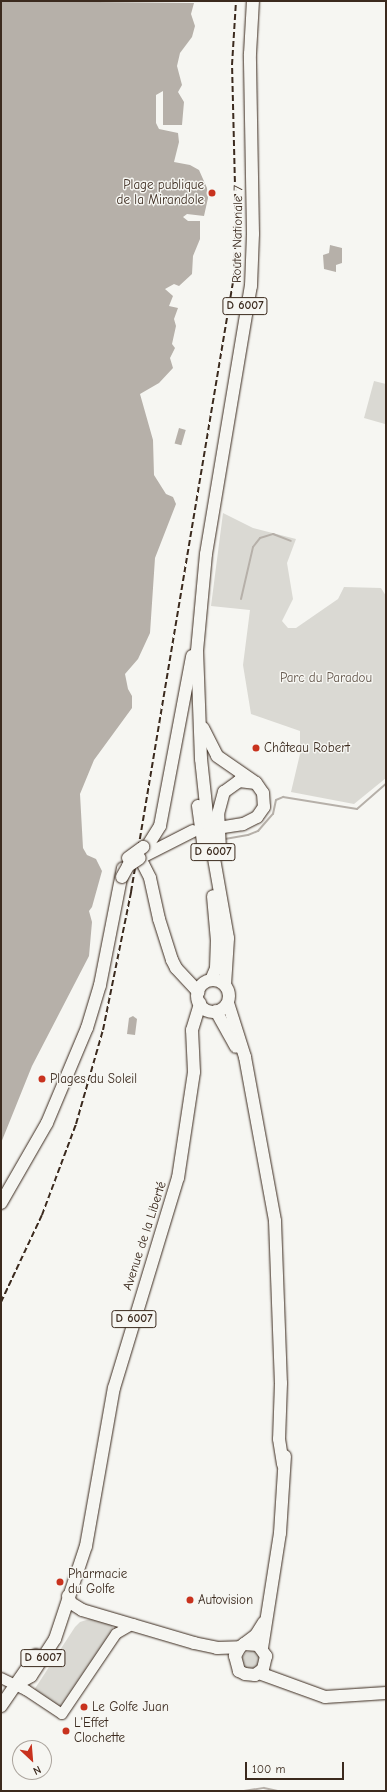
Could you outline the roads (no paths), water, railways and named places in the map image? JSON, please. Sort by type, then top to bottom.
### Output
[{"type":"main road","name":"D 6007","points":[[225,985],[228,956],[225,920],[208,824],[201,759],[197,658],[197,608],[202,554],[247,286],[246,54],[250,1]]},
{"type":"main road","name":"Route Nationale 7","points":[[192,655],[197,608],[251,286],[253,234],[250,54],[254,1]]},
{"type":"main road","name":"D 6007","points":[[192,655],[192,728],[200,825],[215,905],[217,934],[216,968],[211,980]]},
{"type":"main road","points":[[1,1203],[47,1123],[87,1028],[100,985],[122,877],[128,866],[145,850],[160,826],[166,801],[192,655]]},
{"type":"main road","points":[[200,719],[217,756],[256,783],[265,800],[261,812],[252,821],[223,827]]},
{"type":"main road","points":[[225,920],[218,820],[220,804],[224,792],[233,784],[244,781],[256,783]]},
{"type":"main road","points":[[145,850],[147,870],[172,960],[176,968],[234,1042],[246,1072]]},
{"type":"main road","points":[[205,1004],[203,984],[211,980],[225,985],[229,992],[228,1003],[241,1040],[275,1221],[282,1418],[286,1440],[283,1465],[280,1533],[262,1648],[266,1656],[262,1669],[250,1675],[243,1674],[235,1662],[218,1648]]},
{"type":"main road","points":[[205,1004],[228,1003]]},
{"type":"main road","name":"Avenue de la Liberté","points":[[1,1706],[15,1685],[31,1676],[55,1639],[68,1596],[86,1546],[114,1388],[178,1178],[194,1072],[194,1042],[198,1023],[205,1004]]},
{"type":"main road","points":[[68,1596],[71,1603],[82,1610],[218,1648],[254,1644],[262,1648]]},
{"type":"main road","points":[[61,1617],[82,1610]]},
{"type":"main road","points":[[235,1662],[242,1646],[256,1634],[266,1620]]},
{"type":"main road","points":[[262,1669],[292,1686],[330,1698],[386,1693]]},
{"type":"street","points":[[1,1678],[62,1714],[116,1634],[133,1624]]},
{"type":"waterway","points":[[241,599],[253,547],[260,538],[273,534],[291,541]]},
{"type":"waterway","points":[[225,839],[248,835],[258,831],[273,814],[276,800],[283,797],[357,809],[386,784]]},
{"type":"waterway","points":[[244,1791],[264,1788],[278,1791]]},
{"type":"railway","points":[[1,1302],[42,1215],[76,1124],[103,1030],[131,892],[234,276],[236,227],[232,65],[236,1]]},
{"type":"place","name":"Plage publique de la Mirandole","points":[[212,193]]},
{"type":"place","name":"Château Robert","points":[[256,748]]},
{"type":"place","name":"Plages du Soleil","points":[[42,1079]]},
{"type":"place","name":"Pharmacie du Golfe","points":[[60,1582]]},
{"type":"place","name":"Autovision","points":[[190,1600]]},
{"type":"place","name":"Le Golfe Juan","points":[[84,1707]]},
{"type":"place","name":"L'Effet Clochette","points":[[66,1731]]},
{"type":"park label","name":"Parc du Paradou","points":[[326,678]]}]
